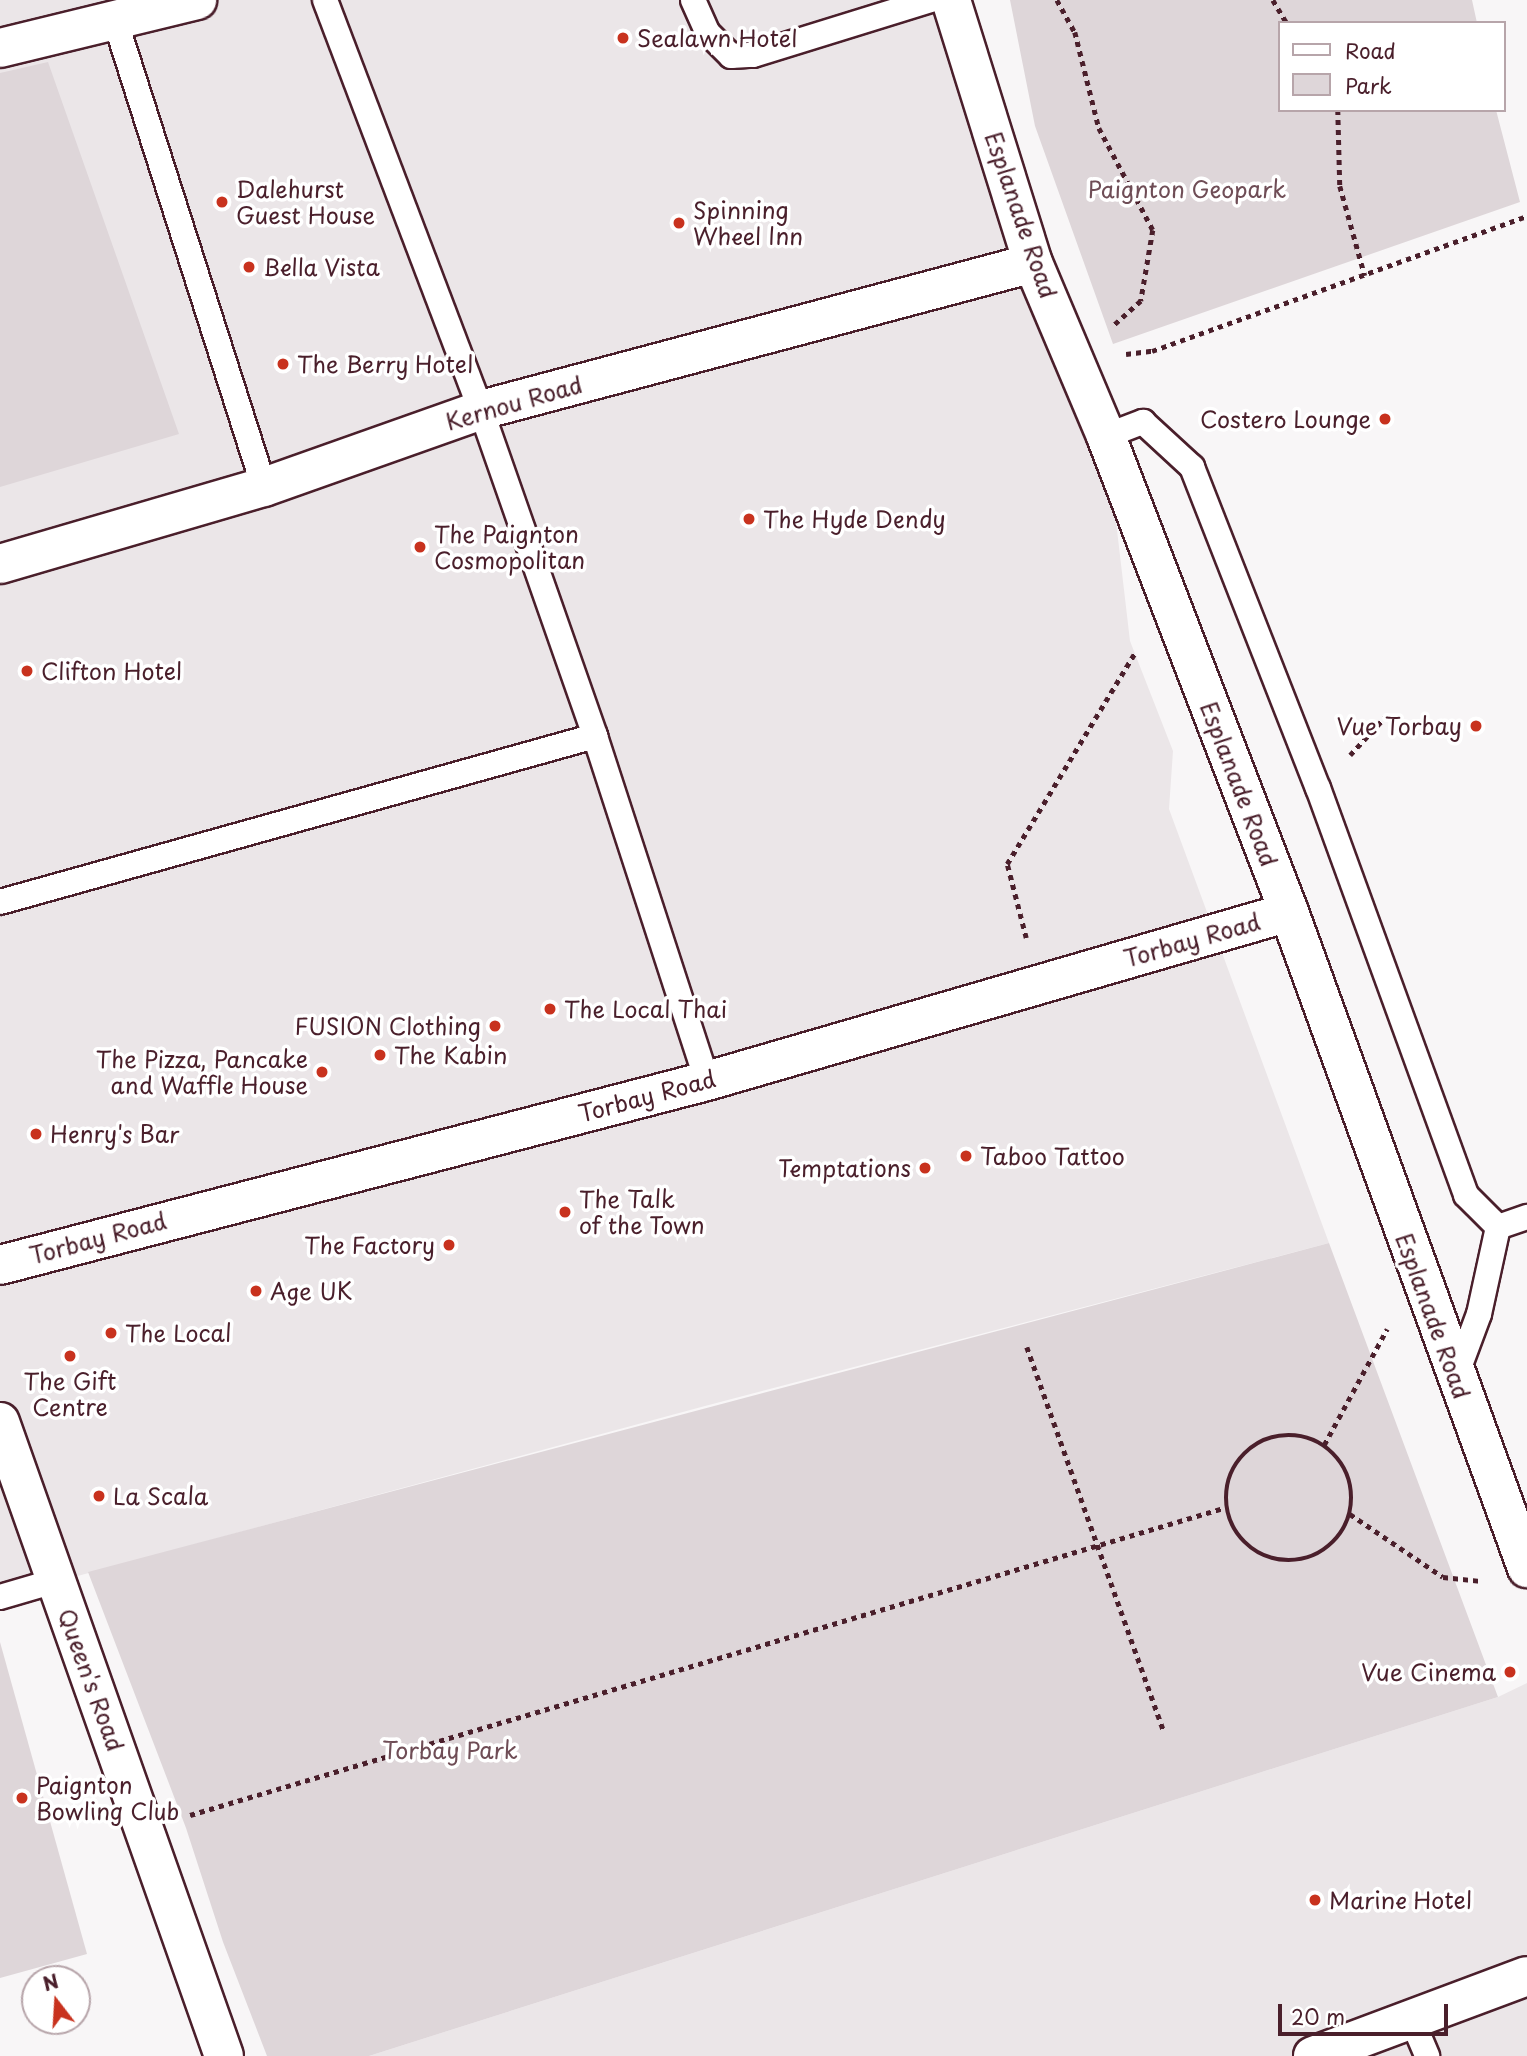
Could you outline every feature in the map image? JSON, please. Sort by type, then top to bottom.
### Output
[{"type":"main road","points":[[0,48],[197,0]]},
{"type":"main road","name":"Esplanade Road","points":[[951,0],[1033,263],[1106,436],[1289,912],[1417,1274],[1527,1568]]},
{"type":"main road","name":"Kernou Road","points":[[0,564],[264,487],[481,410],[1033,263]]},
{"type":"main road","name":"Torbay Road","points":[[0,1265],[706,1081],[1289,912]]},
{"type":"main road","name":"Queen's Road","points":[[0,1422],[146,1828],[224,2056]]},
{"type":"main road","points":[[1313,2056],[1527,1976]]},
{"type":"lane","points":[[326,0],[481,410],[595,736],[706,1081]]},
{"type":"lane","points":[[693,0],[707,32],[731,56],[753,55],[931,0]]},
{"type":"lane","points":[[115,20],[264,487]]},
{"type":"lane","points":[[1106,436],[1143,422],[1192,467],[1318,788],[1466,1195],[1497,1227]]},
{"type":"lane","points":[[0,902],[595,736]]},
{"type":"lane","points":[[1497,1227],[1527,1217]]},
{"type":"lane","points":[[1456,1378],[1479,1314],[1497,1227]]},
{"type":"lane","points":[[0,1597],[55,1581]]},
{"type":"lane","points":[[1412,2020],[1427,2056]]},
{"type":"path","points":[[1057,0],[1076,32],[1099,128],[1153,230],[1141,301],[1076,360]]},
{"type":"path","points":[[1273,0],[1286,21]]},
{"type":"path","points":[[1338,112],[1340,186],[1365,276]]},
{"type":"path","points":[[1076,360],[1152,351],[1527,216]]},
{"type":"path","points":[[1037,983],[1007,864],[1168,600]]},
{"type":"path","points":[[1324,1445],[1417,1274]]},
{"type":"path","points":[[1027,1347],[1164,1731]]},
{"type":"path","points":[[1305,1436],[1324,1445],[1349,1475],[1350,1514],[1333,1544],[1303,1560],[1268,1558],[1240,1538],[1227,1507],[1235,1467],[1265,1440],[1305,1436]]},
{"type":"path","points":[[146,1828],[1227,1507]]},
{"type":"path","points":[[1350,1514],[1443,1577],[1491,1582]]},
{"type":"shaded area","points":[[0,0],[951,0],[1106,436],[1130,641],[1173,751],[1169,809],[1329,1243],[705,1406],[0,1597]]},
{"type":"shaded area","points":[[1527,1683],[1527,2056],[369,2056],[1498,1697]]},
{"type":"green space","name":"Paignton Geopark","points":[[1010,0],[1472,0],[1477,21],[1278,21],[1278,112],[1497,112],[1520,202],[1113,344],[1035,126]]},
{"type":"green space","points":[[48,62],[179,434],[0,487],[0,73]]},
{"type":"green space","name":"Torbay Park","points":[[1329,1243],[1498,1697],[369,2056],[267,2056],[223,1942],[186,1828],[88,1572]]},
{"type":"green space","name":"Paignton Bowling Club","points":[[0,1642],[87,1954],[47,1965],[21,1965],[21,1972],[0,1978]]},
{"type":"place","name":"Sealawn Hotel","points":[[623,38]]},
{"type":"place","name":"Dalehurst Guest House","points":[[222,202]]},
{"type":"place","name":"Spinning Wheel Inn","points":[[679,223]]},
{"type":"place","name":"Bella Vista","points":[[249,267]]},
{"type":"place","name":"The Berry Hotel","points":[[283,364]]},
{"type":"place","name":"Costero Lounge","points":[[1385,419]]},
{"type":"place","name":"The Hyde Dendy","points":[[749,519]]},
{"type":"place","name":"The Paignton Cosmopolitan","points":[[420,547]]},
{"type":"place","name":"Clifton Hotel","points":[[27,671]]},
{"type":"place","name":"Vue Torbay","points":[[1476,726]]},
{"type":"place","name":"The Local Thai","points":[[550,1009]]},
{"type":"place","name":"FUSION Clothing","points":[[495,1026]]},
{"type":"place","name":"The Kabin","points":[[380,1055]]},
{"type":"place","name":"The Pizza, Pancake and Waffle House","points":[[322,1072]]},
{"type":"place","name":"Henry's Bar","points":[[36,1134]]},
{"type":"place","name":"Taboo Tattoo","points":[[966,1156]]},
{"type":"place","name":"Temptations","points":[[925,1168]]},
{"type":"place","name":"The Talk of the Town","points":[[565,1212]]},
{"type":"place","name":"The Factory","points":[[449,1245]]},
{"type":"place","name":"Age UK","points":[[256,1291]]},
{"type":"place","name":"The Local","points":[[111,1333]]},
{"type":"place","name":"The Gift Centre","points":[[70,1356]]},
{"type":"place","name":"La Scala","points":[[99,1496]]},
{"type":"place","name":"Vue Cinema","points":[[1510,1672]]},
{"type":"place","name":"Paignton Bowling Club","points":[[22,1798]]},
{"type":"place","name":"Marine Hotel","points":[[1315,1900]]}]
